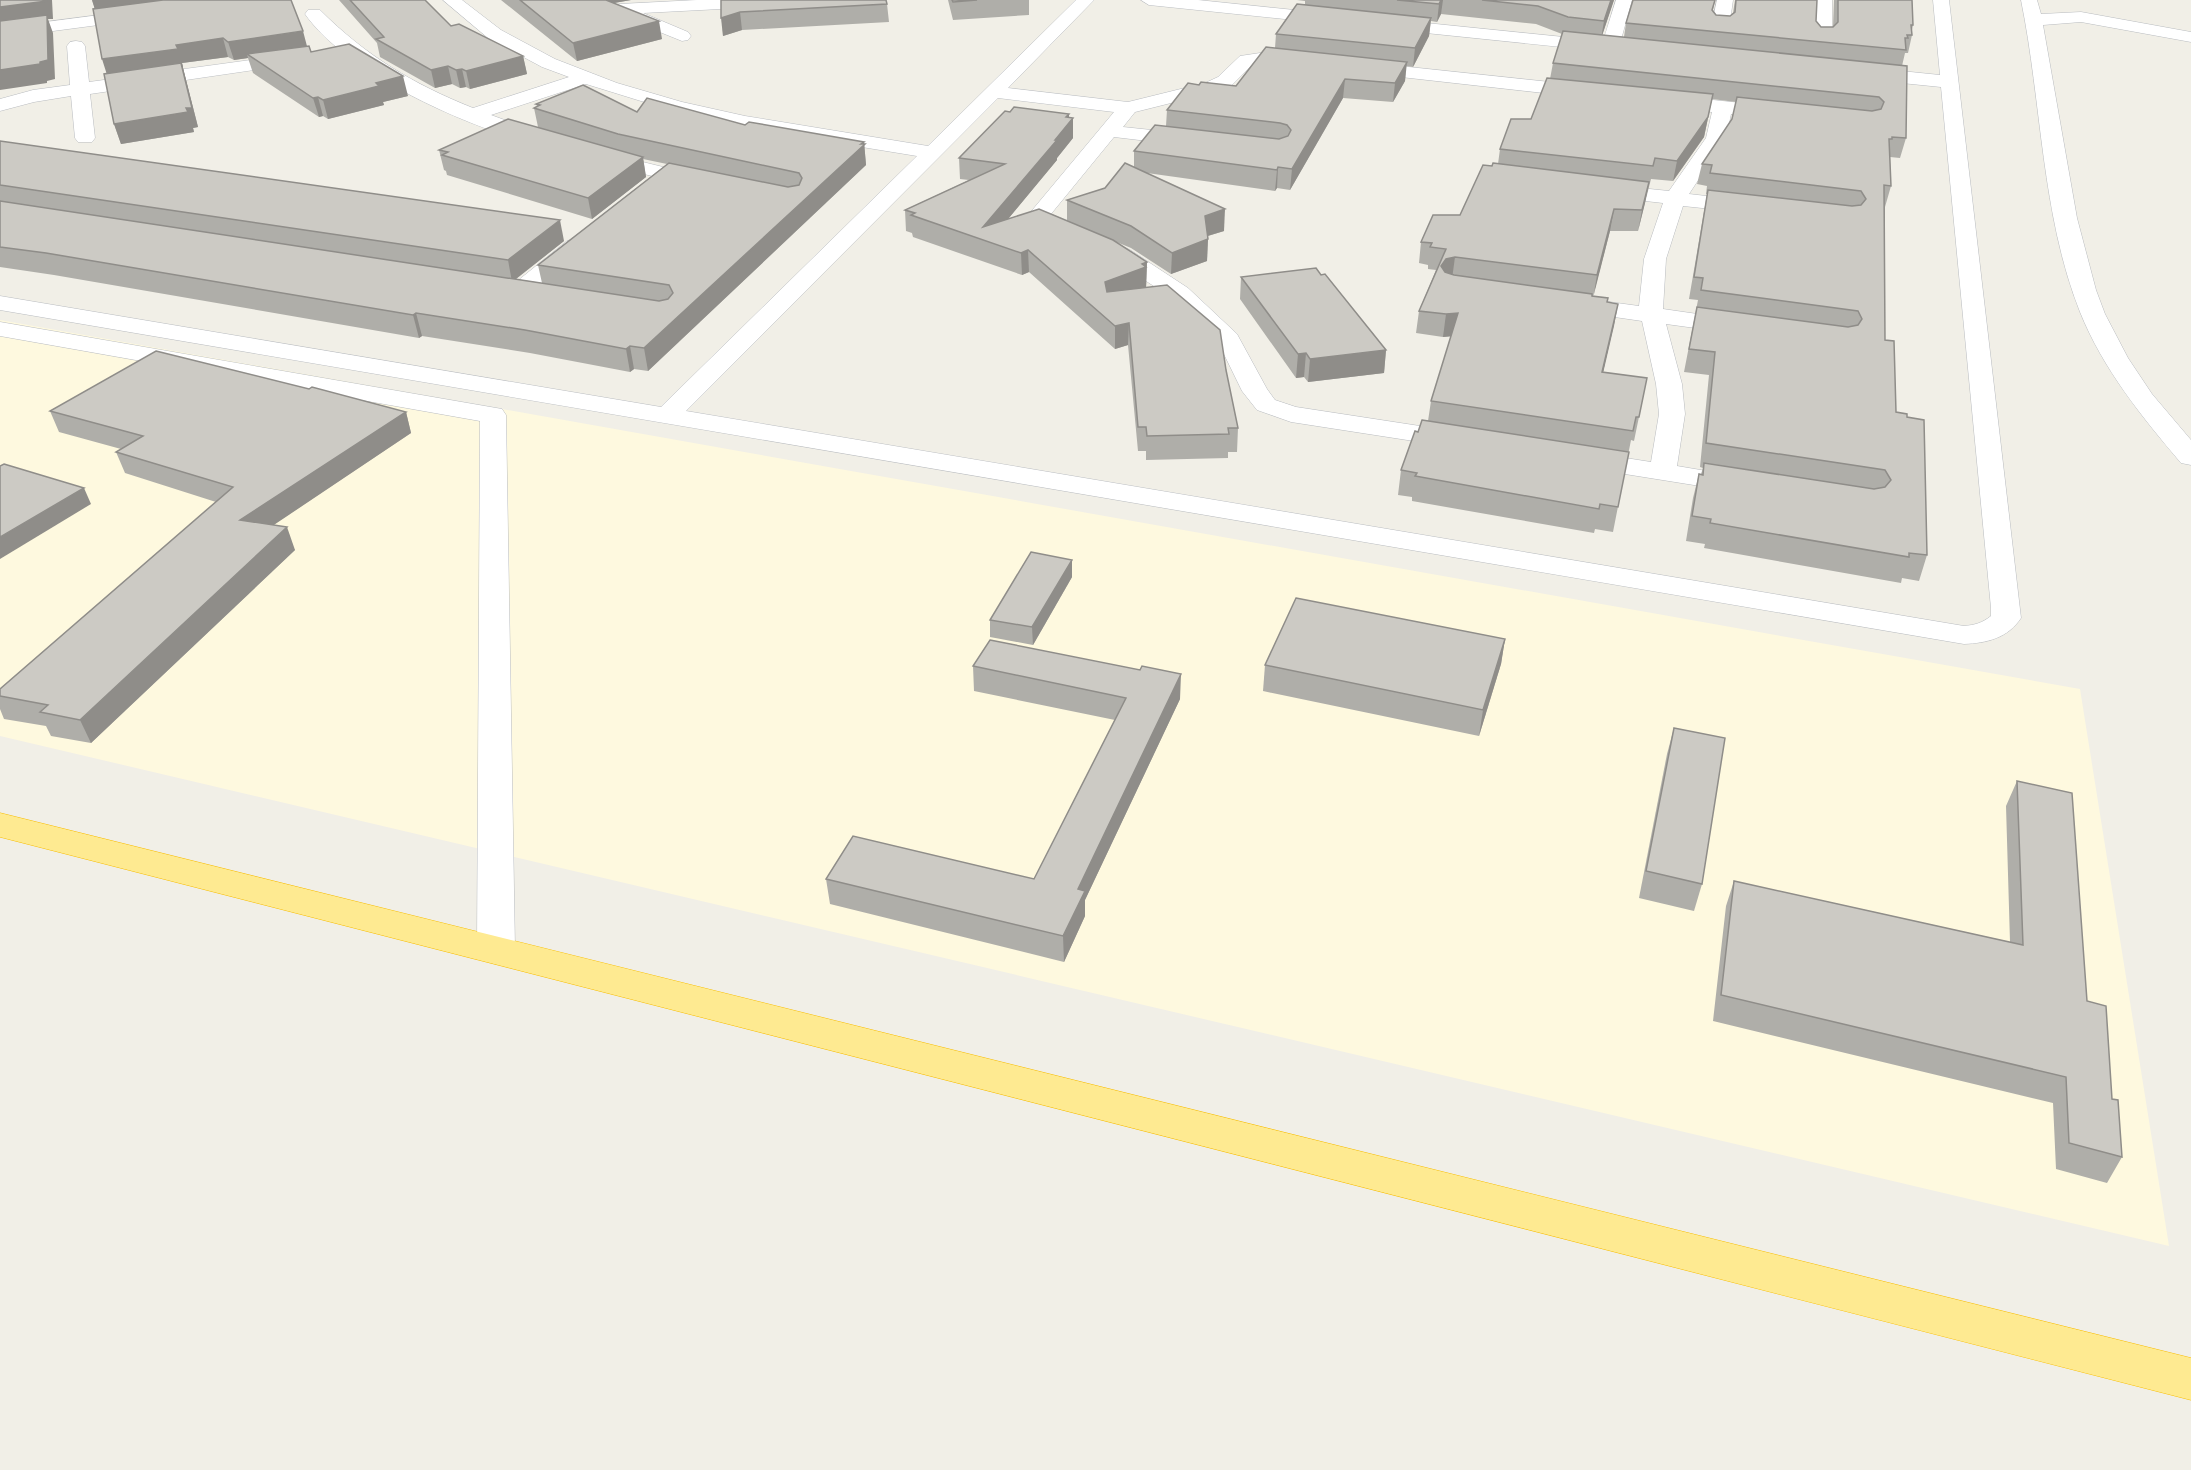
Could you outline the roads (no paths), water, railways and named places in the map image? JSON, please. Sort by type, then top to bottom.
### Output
[{"type":"highway","points":[[0,825],[2191,1379]]},
{"type":"street","points":[[451,0],[481,25],[518,48],[587,77],[672,104],[736,120],[850,141],[931,152]]},
{"type":"street","points":[[613,4],[798,0]]},
{"type":"street","points":[[666,416],[1086,0]]},
{"type":"street","points":[[1149,0],[1351,21]]},
{"type":"street","points":[[1610,47],[1624,0]]},
{"type":"street","points":[[1720,28],[1725,0]]},
{"type":"street","points":[[1804,0],[1824,1],[1823,39]]},
{"type":"street","points":[[0,303],[1964,635],[1977,634],[2000,626],[2006,618],[1941,0]]},
{"type":"street","points":[[613,4],[682,36]]},
{"type":"street","points":[[2191,36],[2032,10],[2049,99],[2065,216],[2084,291],[2102,333],[2126,378],[2191,457]]},
{"type":"street","points":[[0,33],[154,12]]},
{"type":"street","points":[[314,14],[353,51],[408,86],[472,116],[560,147]]},
{"type":"street","points":[[1375,23],[1632,50]]},
{"type":"street","points":[[76,46],[85,138]]},
{"type":"street","points":[[0,105],[33,96],[353,51]]},
{"type":"street","points":[[993,92],[1128,108],[1212,87],[1225,81],[1237,67],[1253,58],[1319,63]]},
{"type":"street","points":[[1343,66],[1605,94]]},
{"type":"street","points":[[1840,71],[1949,82]]},
{"type":"street","points":[[472,116],[587,77]]},
{"type":"street","points":[[1652,99],[1801,116]]},
{"type":"street","points":[[1663,472],[1672,414],[1669,384],[1661,358],[1651,306],[1655,259],[1675,198],[1716,138],[1723,107]]},
{"type":"street","points":[[1128,108],[1040,214],[1043,219],[1122,255],[1180,292],[1228,339],[1255,391],[1266,405],[1291,414],[1477,443]]},
{"type":"street","points":[[1109,131],[1211,143]]},
{"type":"street","points":[[584,153],[664,175],[722,186]]},
{"type":"street","points":[[646,190],[664,175]]},
{"type":"street","points":[[1585,188],[1767,210]]},
{"type":"street","points":[[518,292],[591,234]]},
{"type":"street","points":[[494,288],[551,297]]},
{"type":"street","points":[[1546,301],[1759,330]]},
{"type":"street","points":[[0,329],[493,415],[496,950]]},
{"type":"street","points":[[1559,456],[1765,488]]}]
